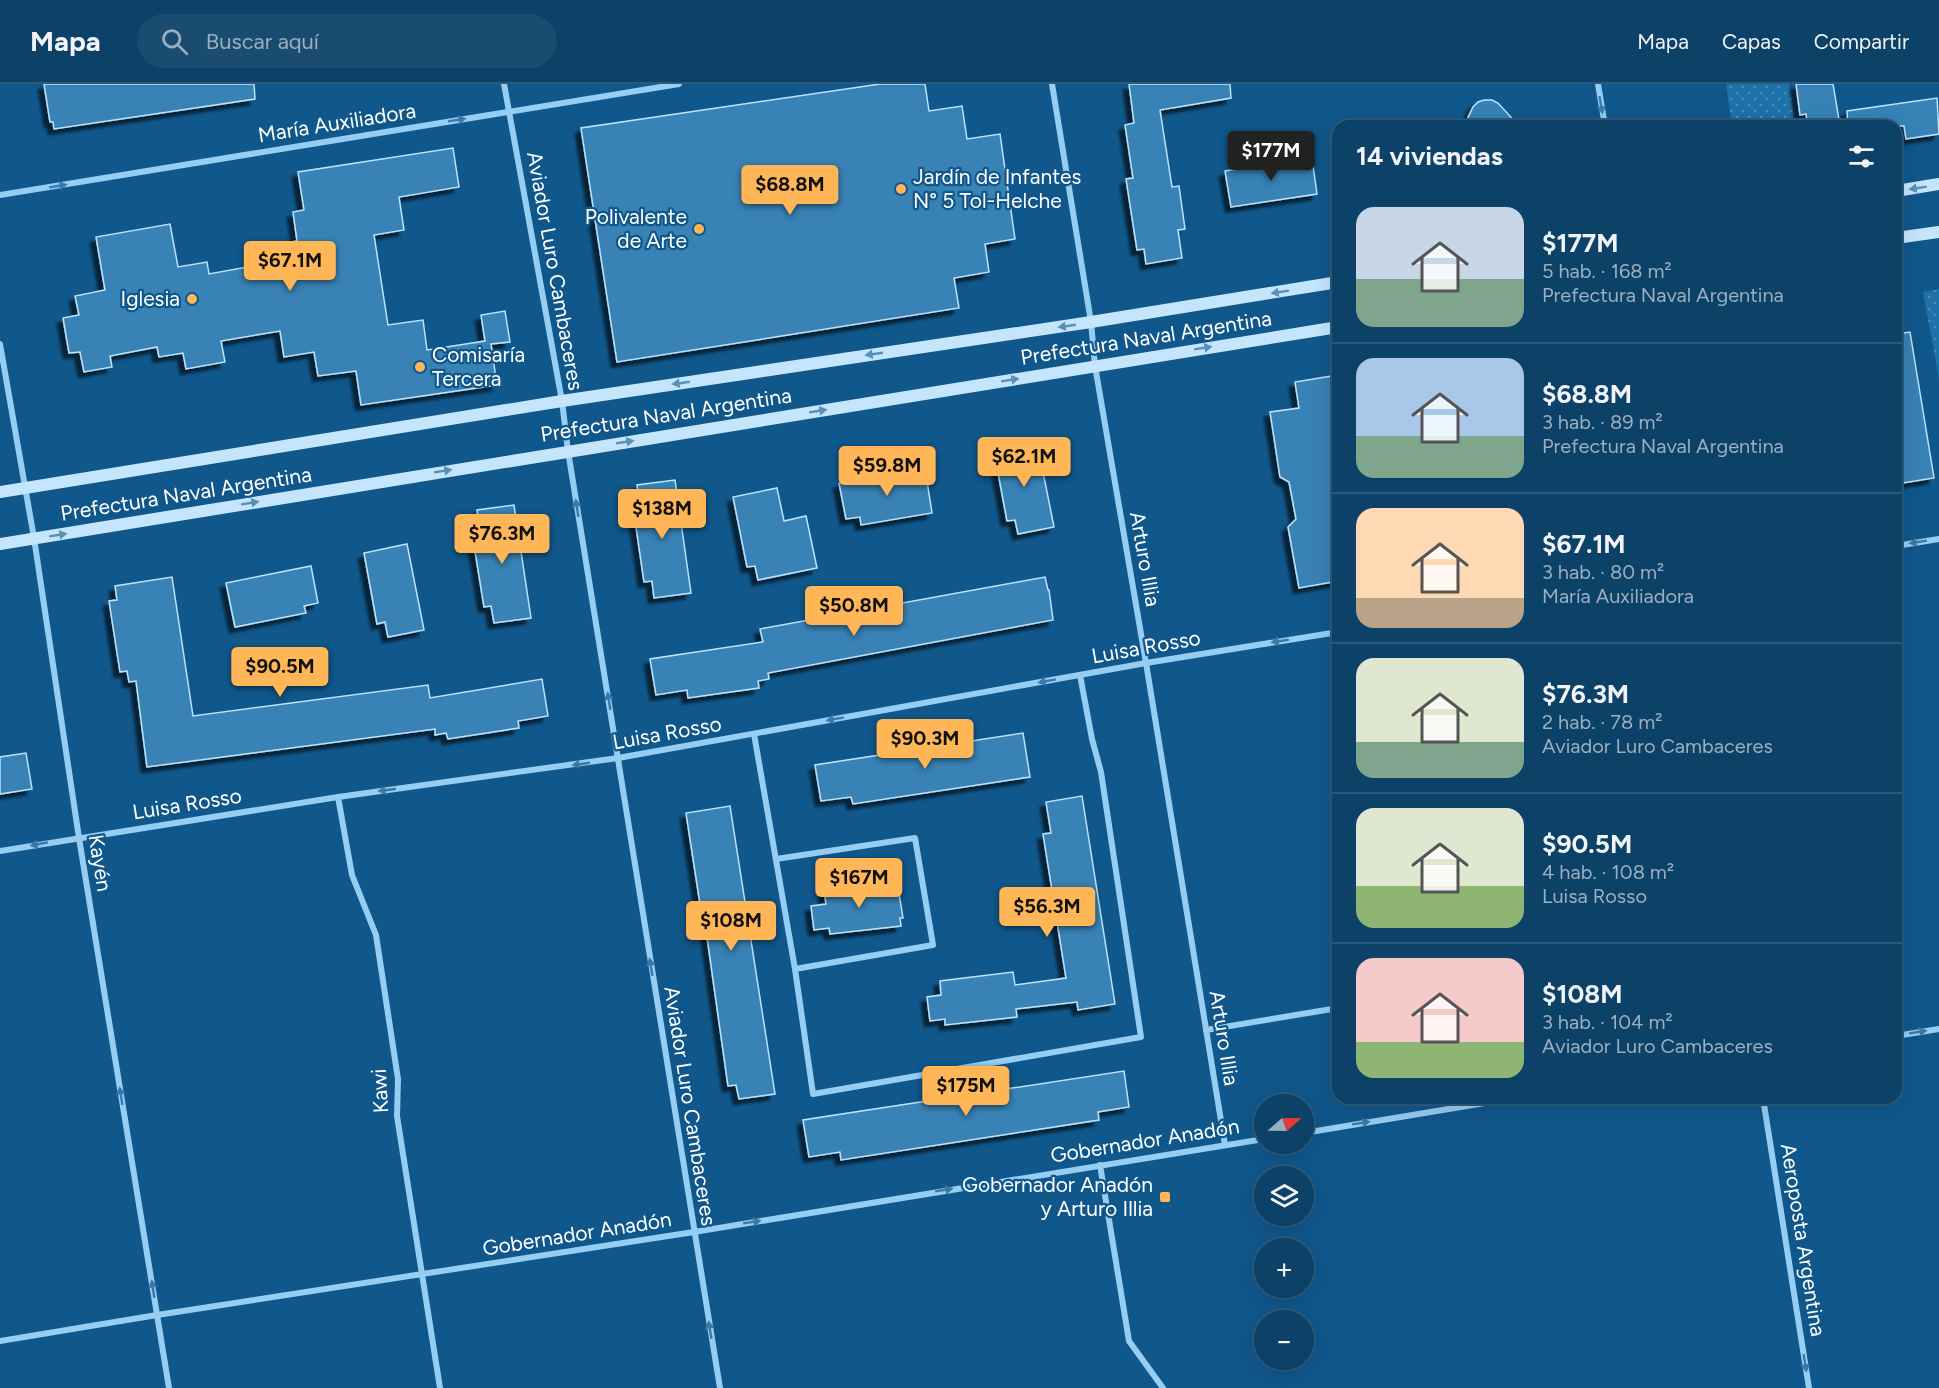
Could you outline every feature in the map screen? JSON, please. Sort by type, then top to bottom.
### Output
[{"type":"main road","points":[[1902,190],[1939,184]]},
{"type":"main road","points":[[1902,237],[1939,232]]},
{"type":"main road","name":"Prefectura Naval Argentina","points":[[0,492],[562,401],[1091,322],[1332,283]]},
{"type":"main road","name":"Prefectura Naval Argentina","points":[[0,544],[1332,328]]},
{"type":"street","name":"Aviador Luro Cambaceres","points":[[504,84],[562,401],[567,451],[720,1388]]},
{"type":"street","name":"María Auxiliadora","points":[[0,195],[679,84]]},
{"type":"street","name":"Arturo Illia","points":[[1052,84],[1091,322],[1095,366],[1225,1145]]},
{"type":"street","points":[[1598,84],[1604,120]]},
{"type":"street","name":"Kayén","points":[[0,344],[34,538],[79,838],[169,1388]]},
{"type":"street","points":[[1902,545],[1939,539]]},
{"type":"street","name":"Luisa Rosso","points":[[0,851],[338,797],[618,758],[1146,663],[1332,633]]},
{"type":"street","points":[[754,734],[795,969],[813,1094],[1141,1037],[1101,772],[1092,739],[1080,675]]},
{"type":"street","name":"Kawi","points":[[338,797],[352,874],[376,936],[398,1079],[397,1116],[440,1388]]},
{"type":"street","points":[[776,859],[915,838],[933,945],[795,969]]},
{"type":"street","points":[[1206,1030],[1332,1009]]},
{"type":"street","points":[[1902,1035],[1939,1029]]},
{"type":"street","points":[[1314,1130],[1478,1104]]},
{"type":"street","name":"Aeroposta Argentina","points":[[1764,1104],[1809,1388]]},
{"type":"street","name":"Gobernador Anadón","points":[[0,1341],[694,1232],[1254,1141]]},
{"type":"street","points":[[1100,1165],[1130,1341],[1162,1388]]},
{"type":"shaded area","points":[[1726,84],[1789,84],[1795,120],[1731,120]]},
{"type":"shaded area","points":[[1939,289],[1939,378],[1923,292]]},
{"type":"building","points":[[44,84],[254,84],[255,99],[54,129],[53,122],[50,122]]},
{"type":"building","points":[[880,84],[925,84],[929,111],[962,106],[967,139],[1000,134],[1015,239],[985,244],[989,272],[954,278],[959,308],[617,362],[581,128]]},
{"type":"building","points":[[1129,84],[1230,84],[1231,98],[1160,110],[1172,187],[1179,186],[1185,229],[1178,230],[1182,258],[1146,264],[1144,249],[1137,250],[1126,179],[1133,178],[1125,125],[1134,123]]},
{"type":"building","points":[[1796,84],[1833,84],[1839,120],[1807,120],[1806,114],[1800,115]]},
{"type":"building","points":[[1937,98],[1939,134],[1906,139],[1902,120],[1848,120],[1847,111]]},
{"type":"building","points":[[1492,100],[1498,103],[1514,120],[1467,120],[1478,102]]},
{"type":"building","points":[[453,148],[459,187],[399,197],[404,230],[374,235],[388,325],[423,320],[427,350],[485,341],[481,315],[505,311],[510,342],[491,344],[497,385],[361,405],[356,371],[318,376],[314,352],[284,357],[280,331],[221,341],[225,362],[186,369],[183,353],[159,357],[157,347],[110,356],[112,367],[84,372],[80,352],[69,353],[63,318],[79,315],[75,296],[105,290],[96,237],[170,224],[178,267],[207,262],[209,274],[270,263],[267,246],[297,241],[293,212],[304,210],[298,172]]},
{"type":"building","points":[[1312,158],[1317,194],[1231,207],[1225,171]]},
{"type":"building","points":[[1910,332],[1934,478],[1902,483],[1902,333]]},
{"type":"building","points":[[1332,376],[1332,582],[1299,588],[1288,527],[1296,519],[1289,482],[1280,477],[1270,412],[1299,408],[1295,382]]},
{"type":"building","points":[[1037,442],[1054,527],[1018,534],[1015,520],[1007,521],[994,451]]},
{"type":"building","points":[[925,468],[932,513],[861,525],[860,517],[846,519],[839,483]]},
{"type":"building","points":[[675,480],[691,593],[654,598],[652,581],[644,582],[635,520],[642,519],[637,485]]},
{"type":"building","points":[[777,488],[784,521],[806,516],[817,568],[758,580],[755,566],[747,567],[733,497]]},
{"type":"building","points":[[514,505],[531,618],[494,623],[491,606],[484,607],[474,545],[482,544],[477,510]]},
{"type":"building","points":[[407,544],[424,630],[388,637],[385,622],[377,624],[364,553]]},
{"type":"building","points":[[311,566],[318,603],[304,606],[306,613],[235,627],[226,583]]},
{"type":"building","points":[[172,577],[193,716],[428,685],[430,698],[542,679],[548,716],[518,721],[519,728],[448,739],[446,733],[435,735],[435,729],[147,767],[136,681],[129,682],[127,671],[120,672],[109,601],[117,600],[115,586]]},
{"type":"building","points":[[1045,577],[1053,620],[768,673],[769,679],[758,681],[759,688],[688,698],[687,690],[656,695],[650,659],[763,642],[760,629]]},
{"type":"building","points":[[1023,733],[1030,777],[853,804],[851,797],[821,801],[815,765]]},
{"type":"building","points":[[26,753],[32,789],[0,794],[0,757]]},
{"type":"building","points":[[1082,796],[1115,1004],[1078,1010],[1077,1002],[1016,1009],[1017,1017],[945,1025],[945,1019],[930,1021],[927,997],[941,995],[940,981],[1013,972],[1015,985],[1066,978],[1043,834],[1051,833],[1046,802]]},
{"type":"building","points":[[730,806],[775,1094],[739,1099],[736,1085],[728,1086],[706,930],[704,930],[686,813]]},
{"type":"building","points":[[897,881],[903,918],[900,918],[901,926],[830,934],[829,928],[814,930],[811,906],[826,904],[824,890]]},
{"type":"building","points":[[1124,1071],[1129,1107],[1098,1112],[1099,1120],[841,1160],[840,1152],[809,1157],[803,1120]]},
{"type":"place","name":"Jardín de Infantes N° 5 Tol-Helche","points":[[901,189]]},
{"type":"place","name":"Polivalente de Arte","points":[[699,229]]},
{"type":"place","name":"Iglesia","points":[[192,299]]},
{"type":"place","name":"Comisaría Tercera","points":[[420,367]]},
{"type":"place","name":"Gobernador Anadón y Arturo Illia","points":[[1165,1197]]}]
